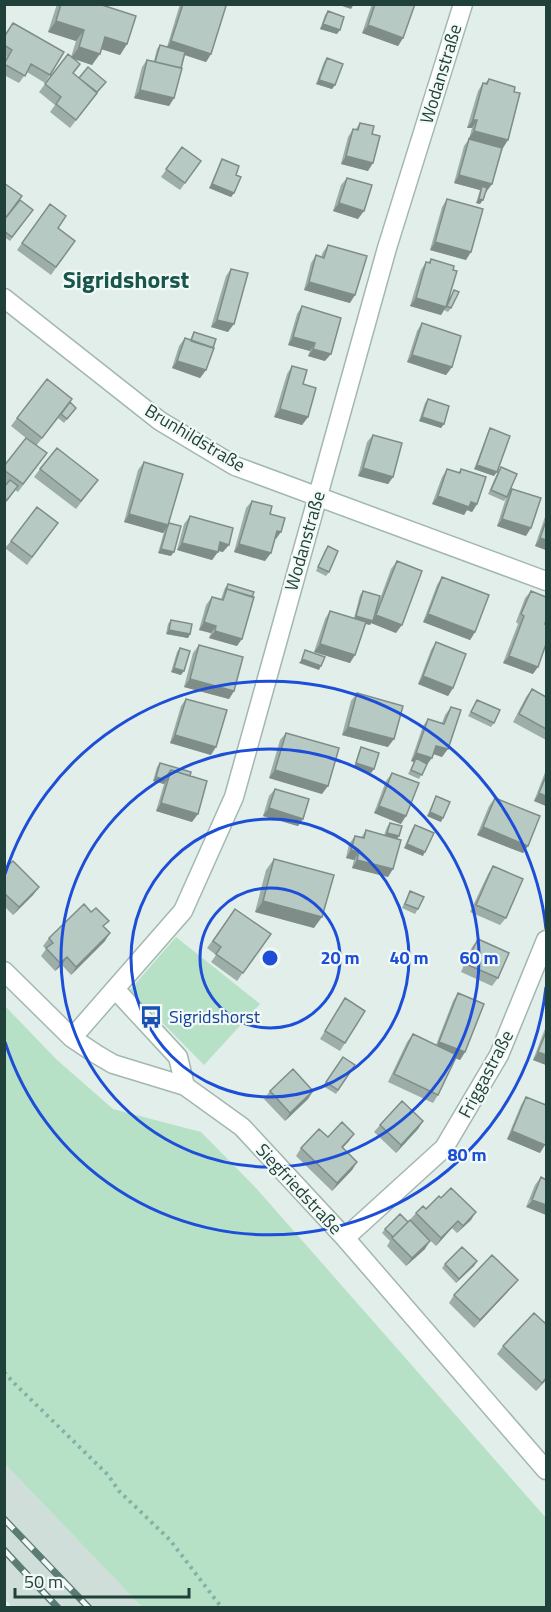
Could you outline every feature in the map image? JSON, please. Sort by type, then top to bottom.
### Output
[{"type":"street","name":"Wodanstraße","points":[[72,1038],[183,911],[234,797],[387,248],[463,4]]},
{"type":"street","name":"Brunhildstraße","points":[[4,298],[160,421],[235,466],[546,581]]},
{"type":"street","name":"Friggastraße","points":[[345,1238],[444,1148],[499,1055],[546,940]]},
{"type":"street","name":"Siegfriedstraße","points":[[4,970],[72,1038],[113,1064],[185,1086],[242,1127],[345,1238],[546,1470]]},
{"type":"street","points":[[115,989],[178,1057],[185,1086]]},
{"type":"path","points":[[4,1372],[108,1475],[119,1491],[170,1540],[222,1608]]},
{"type":"shaded area","points":[[5,1464],[142,1607],[12,1607],[5,1599]]},
{"type":"green space","points":[[176,937],[260,1004],[204,1065],[130,990]]},
{"type":"green space","points":[[5,1006],[56,1059],[113,1109],[201,1132],[256,1188],[546,1518],[546,1607],[142,1607],[5,1464]]},
{"type":"building","points":[[61,4],[99,4],[136,16],[127,44],[105,37],[100,54],[79,47],[84,30],[56,21]]},
{"type":"building","points":[[183,4],[222,4],[226,6],[211,54],[171,41]]},
{"type":"building","points":[[375,4],[415,4],[403,38],[368,25]]},
{"type":"building","points":[[328,11],[344,17],[340,30],[323,24]]},
{"type":"building","points":[[13,23],[64,52],[50,75],[31,64],[25,76],[4,64],[12,50],[4,45],[4,37]]},
{"type":"building","points":[[160,45],[185,52],[181,68],[155,62]]},
{"type":"building","points":[[68,54],[80,64],[73,73],[97,93],[76,120],[56,104],[61,97],[45,84]]},
{"type":"building","points":[[327,58],[343,64],[335,85],[319,80]]},
{"type":"building","points":[[147,60],[182,68],[174,98],[140,90]]},
{"type":"building","points":[[88,67],[106,82],[97,92],[79,78]]},
{"type":"building","points":[[489,79],[515,87],[514,92],[520,93],[508,140],[474,131],[477,120],[473,120],[483,83],[487,84]]},
{"type":"building","points":[[360,123],[374,126],[372,134],[380,136],[373,163],[346,156],[353,129],[358,130]]},
{"type":"building","points":[[469,139],[502,148],[492,184],[459,175]]},
{"type":"building","points":[[182,147],[201,161],[185,183],[166,169]]},
{"type":"building","points":[[222,159],[239,166],[236,175],[241,177],[234,193],[212,184]]},
{"type":"building","points":[[347,178],[372,185],[364,211],[339,203]]},
{"type":"building","points":[[4,183],[22,196],[4,220]]},
{"type":"building","points":[[482,186],[487,188],[483,200],[479,199]]},
{"type":"building","points":[[447,199],[483,209],[471,252],[435,242]]},
{"type":"building","points":[[20,200],[33,210],[12,237],[4,231],[4,220]]},
{"type":"building","points":[[50,204],[66,216],[58,228],[75,241],[56,267],[22,243]]},
{"type":"building","points":[[328,245],[367,256],[355,295],[309,282],[316,255],[324,258]]},
{"type":"building","points":[[431,259],[454,266],[453,270],[457,271],[446,307],[416,298],[426,262],[430,263]]},
{"type":"building","points":[[231,269],[248,273],[234,324],[217,320]]},
{"type":"building","points":[[454,290],[459,292],[451,308],[447,306]]},
{"type":"building","points":[[302,306],[341,318],[331,354],[313,349],[315,343],[293,337]]},
{"type":"building","points":[[422,323],[461,336],[452,367],[412,355]]},
{"type":"building","points":[[194,332],[216,339],[213,348],[191,341]]},
{"type":"building","points":[[185,338],[214,348],[206,370],[177,361]]},
{"type":"building","points":[[292,366],[307,370],[303,384],[316,388],[308,417],[280,409]]},
{"type":"building","points":[[47,379],[72,399],[42,438],[17,418]]},
{"type":"building","points":[[428,399],[449,406],[444,424],[422,417]]},
{"type":"building","points":[[70,402],[76,408],[67,419],[61,414]]},
{"type":"building","points":[[490,428],[510,436],[497,472],[477,465]]},
{"type":"building","points":[[373,435],[402,443],[393,477],[363,468]]},
{"type":"building","points":[[26,438],[47,453],[23,484],[4,470],[4,466]]},
{"type":"building","points":[[57,448],[98,480],[81,501],[40,469]]},
{"type":"building","points":[[144,462],[183,474],[168,525],[129,514]]},
{"type":"building","points":[[501,467],[517,474],[507,497],[491,490]]},
{"type":"building","points":[[447,469],[460,473],[461,469],[486,477],[477,504],[471,502],[469,507],[438,496]]},
{"type":"building","points":[[10,480],[18,486],[7,500],[4,498],[4,487]]},
{"type":"building","points":[[512,489],[541,498],[531,528],[502,519]]},
{"type":"building","points":[[252,501],[272,506],[270,514],[285,518],[281,532],[277,531],[271,553],[239,544]]},
{"type":"building","points":[[37,507],[58,523],[32,557],[11,541]]},
{"type":"building","points":[[190,516],[233,528],[229,545],[220,542],[218,552],[182,543]]},
{"type":"building","points":[[546,521],[546,540],[540,538]]},
{"type":"building","points":[[169,523],[181,526],[174,552],[161,549]]},
{"type":"building","points":[[328,546],[338,551],[329,572],[318,567]]},
{"type":"building","points":[[397,561],[422,571],[402,625],[376,615]]},
{"type":"building","points":[[442,577],[489,595],[475,632],[428,614]]},
{"type":"building","points":[[228,584],[254,592],[252,597],[227,589],[225,593]]},
{"type":"building","points":[[227,589],[254,597],[242,639],[215,631],[216,626],[204,622],[212,597],[223,600]]},
{"type":"building","points":[[363,591],[380,596],[373,621],[356,616]]},
{"type":"building","points":[[531,591],[546,597],[546,644],[538,667],[509,656],[524,616],[521,614]]},
{"type":"building","points":[[330,611],[366,622],[355,655],[320,644]]},
{"type":"building","points":[[171,620],[192,624],[190,634],[169,630]]},
{"type":"building","points":[[436,642],[466,654],[453,688],[423,676]]},
{"type":"building","points":[[199,645],[243,657],[234,691],[190,679]]},
{"type":"building","points":[[180,648],[190,651],[184,671],[174,668]]},
{"type":"building","points":[[305,650],[325,657],[321,666],[302,659]]},
{"type":"building","points":[[532,689],[546,697],[546,729],[519,714]]},
{"type":"building","points":[[357,693],[403,706],[394,739],[348,727]]},
{"type":"building","points":[[186,699],[227,710],[216,747],[175,735]]},
{"type":"building","points":[[477,700],[500,710],[494,723],[471,712]]},
{"type":"building","points":[[451,707],[461,710],[448,749],[436,746],[432,758],[416,753],[428,719],[444,724]]},
{"type":"building","points":[[286,733],[339,748],[328,786],[275,770]]},
{"type":"building","points":[[361,747],[379,753],[374,769],[356,763]]},
{"type":"building","points":[[416,758],[427,764],[422,775],[411,770]]},
{"type":"building","points":[[160,763],[191,772],[190,776],[171,770],[167,780],[156,777]]},
{"type":"building","points":[[171,770],[207,781],[198,814],[161,803]]},
{"type":"building","points":[[392,773],[419,783],[406,816],[379,806]]},
{"type":"building","points":[[546,776],[546,796],[539,793]]},
{"type":"building","points":[[275,789],[309,799],[303,819],[269,808]]},
{"type":"building","points":[[436,796],[450,802],[443,818],[430,812]]},
{"type":"building","points":[[495,798],[540,816],[528,846],[483,827]]},
{"type":"building","points":[[390,823],[402,826],[399,836],[387,833]]},
{"type":"building","points":[[415,825],[434,833],[425,852],[407,844]]},
{"type":"building","points":[[366,830],[401,840],[393,869],[357,860],[359,852],[351,850],[355,836],[364,838]]},
{"type":"building","points":[[274,859],[334,875],[322,917],[263,901]]},
{"type":"building","points":[[13,861],[39,887],[19,907],[4,893],[4,869]]},
{"type":"building","points":[[493,866],[523,879],[506,918],[476,905]]},
{"type":"building","points":[[410,891],[424,897],[418,909],[405,904]]},
{"type":"building","points":[[84,904],[91,912],[96,908],[109,921],[103,926],[110,933],[76,967],[67,957],[60,963],[46,948],[53,943],[49,938]]},
{"type":"building","points":[[235,909],[271,934],[243,973],[216,954],[221,947],[213,941]]},
{"type":"building","points":[[478,939],[509,953],[498,978],[466,964]]},
{"type":"building","points":[[458,993],[484,1004],[465,1052],[439,1042]]},
{"type":"building","points":[[345,998],[365,1011],[345,1043],[325,1031]]},
{"type":"building","points":[[546,1032],[546,1055],[538,1052]]},
{"type":"building","points":[[413,1034],[457,1055],[438,1095],[394,1074]]},
{"type":"building","points":[[343,1057],[355,1065],[338,1090],[326,1082]]},
{"type":"building","points":[[293,1069],[313,1091],[290,1113],[270,1091]]},
{"type":"building","points":[[526,1097],[546,1105],[545,1145],[512,1131]]},
{"type":"building","points":[[402,1101],[423,1121],[401,1145],[380,1125]]},
{"type":"building","points":[[342,1122],[354,1134],[342,1147],[357,1162],[337,1183],[301,1148],[319,1129],[328,1137]]},
{"type":"building","points":[[541,1177],[546,1180],[546,1205],[532,1200]]},
{"type":"building","points":[[451,1188],[476,1212],[463,1226],[458,1221],[441,1238],[416,1213],[423,1206],[426,1209]]},
{"type":"building","points":[[400,1214],[408,1222],[393,1237],[385,1229]]},
{"type":"building","points":[[410,1220],[430,1241],[412,1258],[392,1238]]},
{"type":"building","points":[[462,1247],[477,1261],[459,1279],[445,1264]]},
{"type":"building","points":[[492,1255],[518,1280],[480,1320],[454,1295]]},
{"type":"building","points":[[534,1313],[546,1324],[546,1378],[542,1383],[503,1346]]},
{"type":"railway","points":[[4,1519],[89,1608]]},
{"type":"railway","points":[[4,1550],[58,1608]]},
{"type":"place","name":"Sigridshorst","points":[[151,1017]]},
{"type":"district","name":"Sigridshorst","points":[[126,280]]}]
